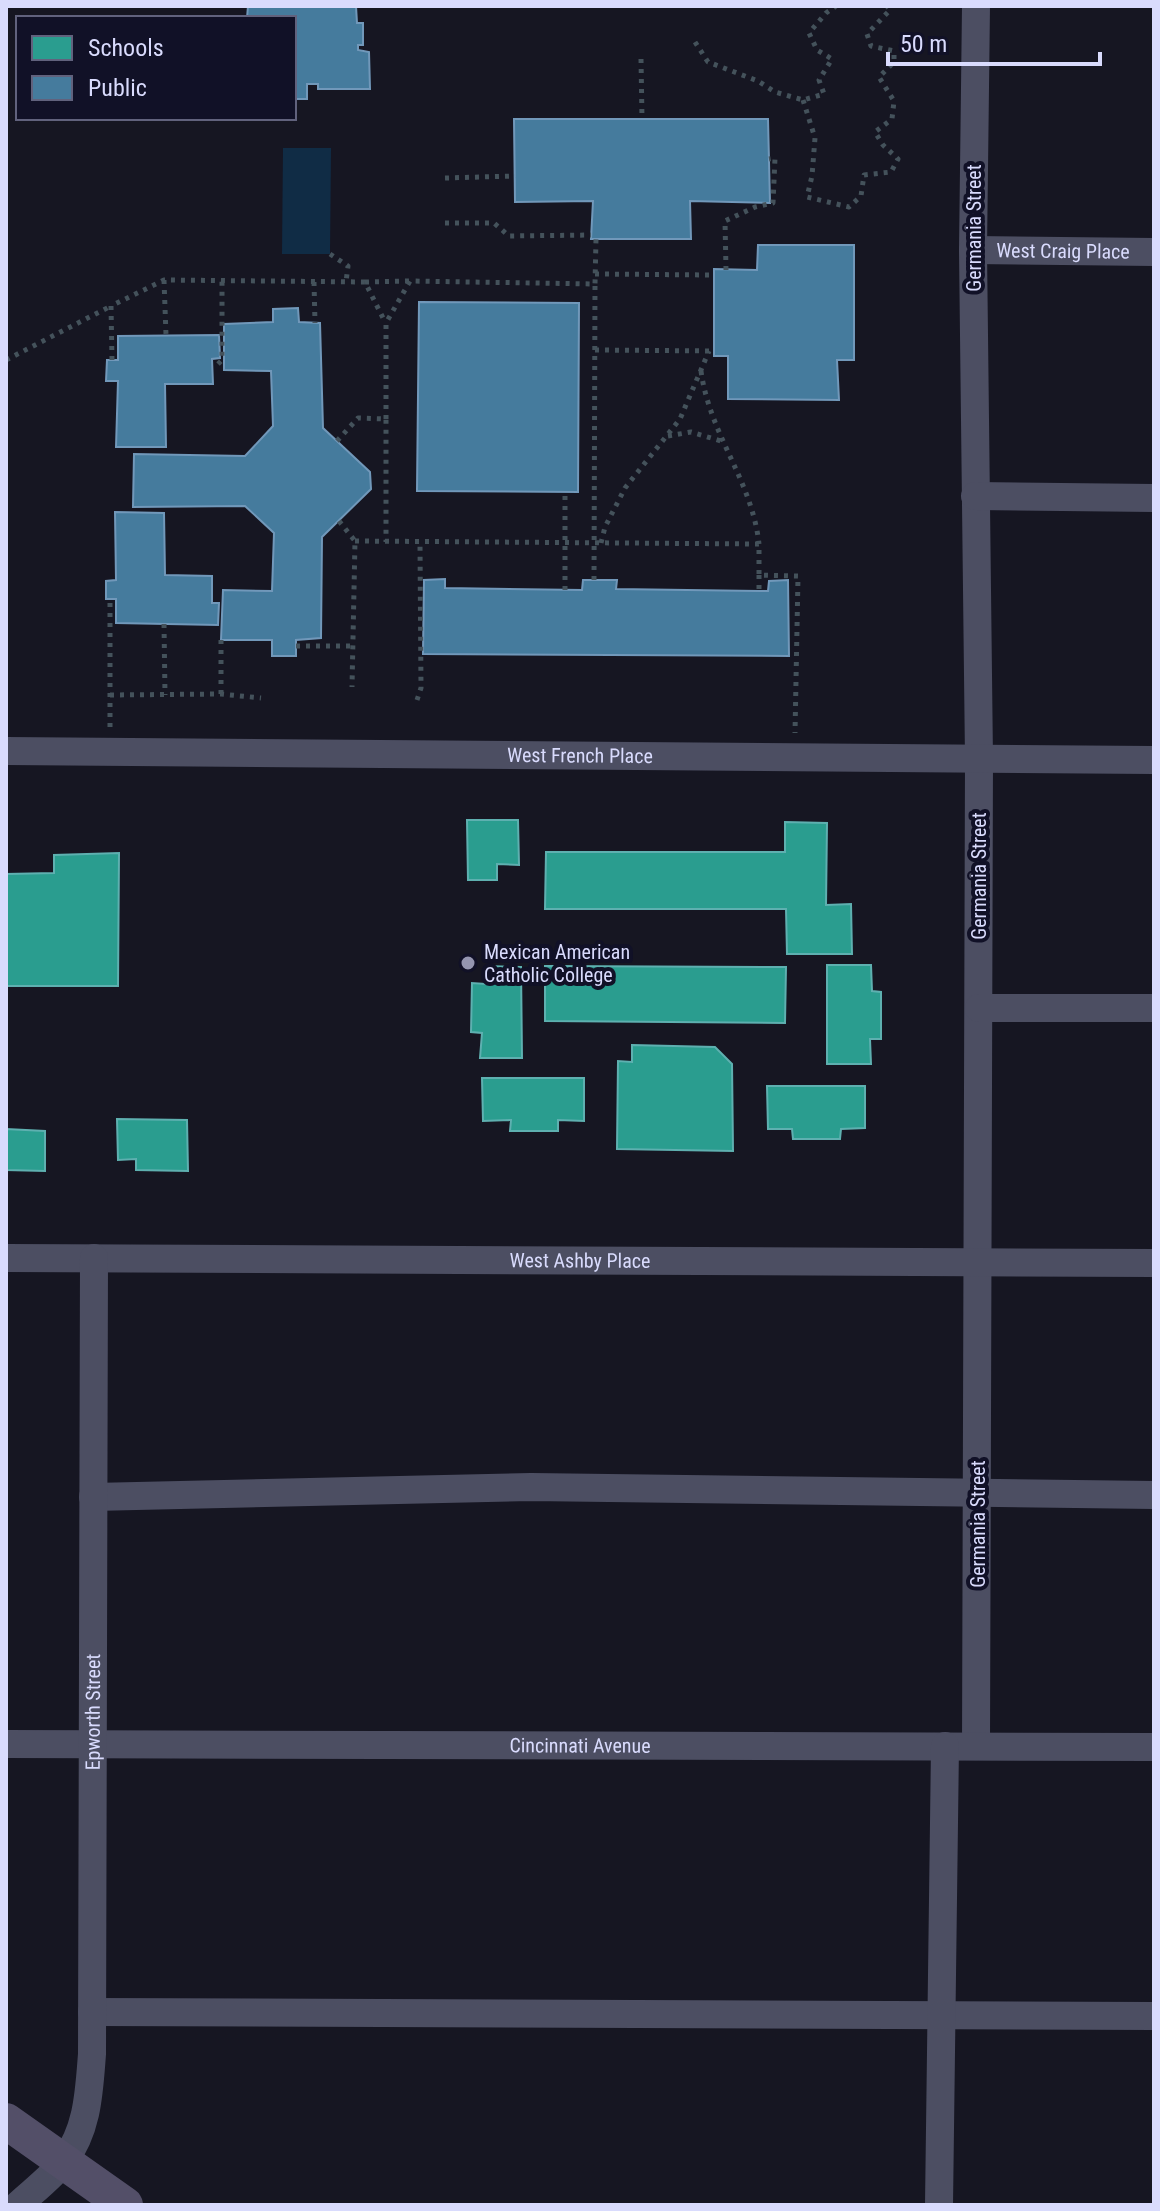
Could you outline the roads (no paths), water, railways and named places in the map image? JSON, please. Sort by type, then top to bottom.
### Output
[{"type":"main road","points":[[6,2121],[125,2205]]},
{"type":"street","name":"Germania Street","points":[[976,6],[973,250],[979,759],[976,1746]]},
{"type":"street","name":"West Craig Place","points":[[973,250],[1154,252]]},
{"type":"street","points":[[975,496],[1154,498]]},
{"type":"street","name":"West French Place","points":[[6,751],[1154,760]]},
{"type":"street","points":[[979,1008],[1154,1008]]},
{"type":"street","name":"West Ashby Place","points":[[6,1258],[1154,1263]]},
{"type":"street","name":"Epworth Street","points":[[18,2205],[63,2162],[84,2125],[88,2104],[92,2012],[94,1258]]},
{"type":"street","points":[[93,1497],[531,1487],[1154,1495]]},
{"type":"street","name":"Cincinnati Avenue","points":[[6,1744],[1154,1747]]},
{"type":"street","points":[[939,2205],[945,1746]]},
{"type":"street","points":[[92,2012],[1154,2016]]},
{"type":"water","points":[[283,148],[331,148],[330,254],[282,254]]},
{"type":"place","name":"Mexican American Catholic College","points":[[468,963]]}]
